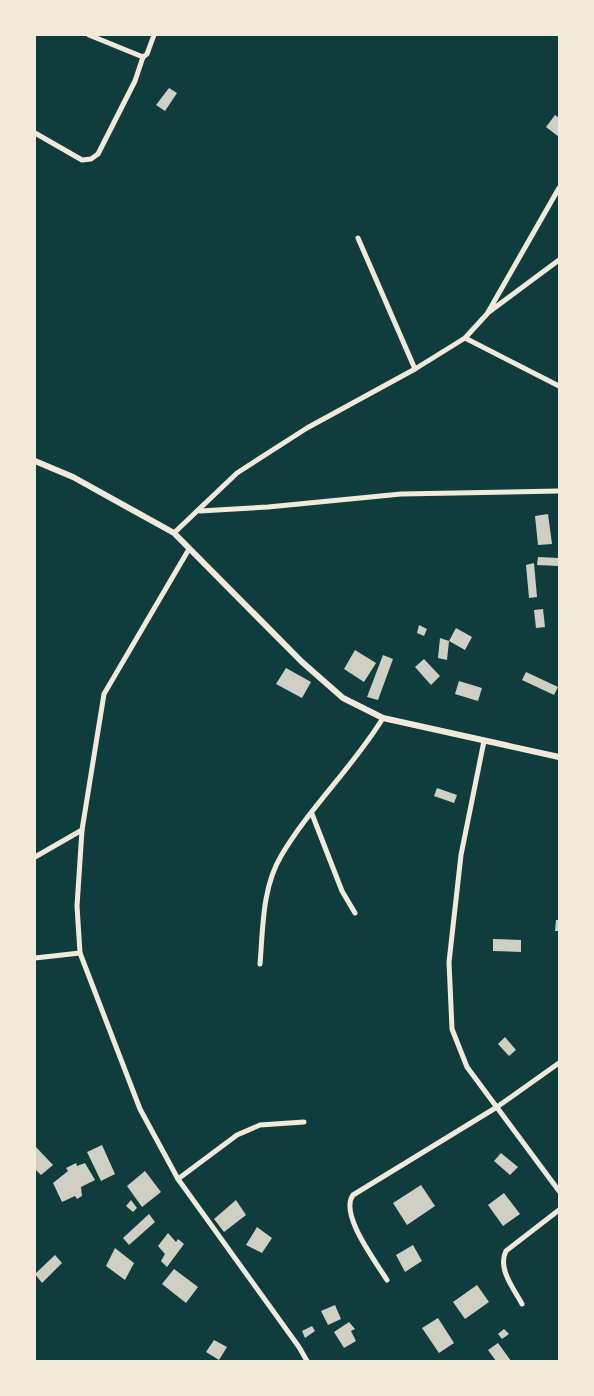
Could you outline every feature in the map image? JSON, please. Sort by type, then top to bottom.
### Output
[{"type":"street","points":[[89,35],[143,57]]},
{"type":"street","points":[[35,133],[82,160],[92,160],[98,154],[135,81],[143,57],[147,54],[154,35]]},
{"type":"street","points":[[487,314],[559,188]]},
{"type":"street","points":[[358,238],[415,369]]},
{"type":"street","points":[[174,533],[200,511],[237,474],[308,428],[415,369],[465,338],[487,314],[559,260]]},
{"type":"street","points":[[465,338],[559,386]]},
{"type":"street","points":[[35,461],[73,477],[174,533],[302,662],[343,698],[383,718],[559,757]]},
{"type":"street","points":[[200,511],[268,507],[401,494],[559,491]]},
{"type":"street","points":[[189,549],[104,694],[82,830],[77,906],[80,953],[140,1109],[178,1179],[299,1347],[307,1361]]},
{"type":"street","points":[[260,964],[266,897],[280,857],[367,745],[383,718]]},
{"type":"street","points":[[484,741],[461,855],[449,962],[452,1029],[467,1066],[559,1191]]},
{"type":"street","points":[[312,814],[342,891],[354,913]]},
{"type":"street","points":[[35,857],[82,830]]},
{"type":"street","points":[[35,958],[80,953]]},
{"type":"street","points":[[387,1280],[356,1228],[349,1211],[349,1200],[366,1186],[497,1107],[559,1063]]},
{"type":"street","points":[[178,1179],[237,1135],[260,1126],[304,1122]]},
{"type":"street","points":[[522,1304],[503,1267],[502,1258],[506,1251],[559,1210]]},
{"type":"building","points":[[169,88],[177,93],[165,111],[156,105]]},
{"type":"building","points":[[555,115],[559,118],[559,137],[546,127]]},
{"type":"building","points":[[548,514],[552,544],[538,545],[535,516]]},
{"type":"building","points":[[538,557],[559,558],[559,566],[537,565]]},
{"type":"building","points":[[534,563],[537,597],[529,598],[526,565]]},
{"type":"building","points":[[543,609],[545,627],[536,628],[534,610]]},
{"type":"building","points":[[419,625],[427,629],[424,636],[417,633]]},
{"type":"building","points":[[456,628],[472,637],[465,650],[449,641]]},
{"type":"building","points":[[440,638],[449,641],[447,660],[438,658]]},
{"type":"building","points":[[355,650],[376,663],[364,682],[344,669]]},
{"type":"building","points":[[383,655],[393,659],[378,700],[367,697]]},
{"type":"building","points":[[424,659],[440,676],[431,685],[415,667]]},
{"type":"building","points":[[286,668],[311,682],[302,698],[276,684]]},
{"type":"building","points":[[526,672],[558,687],[554,695],[522,680]]},
{"type":"building","points":[[459,681],[482,688],[478,701],[455,694]]},
{"type":"building","points":[[437,788],[457,795],[454,803],[434,796]]},
{"type":"building","points":[[556,920],[559,920],[559,931],[555,931]]},
{"type":"building","points":[[493,939],[521,940],[521,952],[493,951]]},
{"type":"building","points":[[505,1037],[516,1050],[509,1056],[498,1044]]},
{"type":"building","points":[[102,1145],[115,1174],[101,1181],[87,1152]]},
{"type":"building","points":[[35,1146],[53,1165],[41,1175],[35,1169]]},
{"type":"building","points":[[501,1153],[518,1167],[510,1175],[494,1161]]},
{"type":"building","points":[[76,1163],[77,1166],[85,1163],[95,1180],[81,1187],[82,1196],[77,1199],[75,1196],[62,1202],[53,1183],[68,1171],[66,1168]]},
{"type":"building","points":[[145,1171],[161,1192],[142,1207],[127,1186]]},
{"type":"building","points":[[421,1185],[435,1206],[407,1225],[393,1203]]},
{"type":"building","points":[[504,1193],[520,1214],[503,1226],[488,1205]]},
{"type":"building","points":[[131,1200],[137,1208],[133,1212],[126,1206]]},
{"type":"building","points":[[236,1200],[246,1215],[224,1232],[214,1219]]},
{"type":"building","points":[[149,1214],[155,1222],[129,1245],[123,1238]]},
{"type":"building","points":[[257,1227],[272,1238],[262,1253],[246,1245]]},
{"type":"building","points":[[168,1233],[176,1242],[178,1239],[184,1244],[167,1267],[161,1261],[165,1254],[158,1246]]},
{"type":"building","points":[[413,1245],[422,1261],[405,1272],[396,1255]]},
{"type":"building","points":[[115,1248],[134,1263],[125,1280],[106,1266]]},
{"type":"building","points":[[55,1255],[62,1263],[42,1283],[35,1274]]},
{"type":"building","points":[[174,1269],[198,1287],[186,1303],[162,1284]]},
{"type":"building","points":[[477,1285],[489,1302],[465,1319],[453,1302]]},
{"type":"building","points":[[335,1305],[341,1319],[328,1325],[321,1311]]},
{"type":"building","points":[[438,1318],[454,1343],[439,1353],[422,1328]]},
{"type":"building","points":[[349,1322],[355,1329],[351,1331],[356,1341],[344,1348],[334,1332]]},
{"type":"building","points":[[312,1326],[315,1331],[305,1338],[302,1331]]},
{"type":"building","points":[[504,1329],[509,1334],[502,1339],[498,1334]]},
{"type":"building","points":[[214,1340],[227,1347],[219,1360],[206,1352]]},
{"type":"building","points":[[498,1343],[511,1361],[496,1361],[488,1350]]}]
